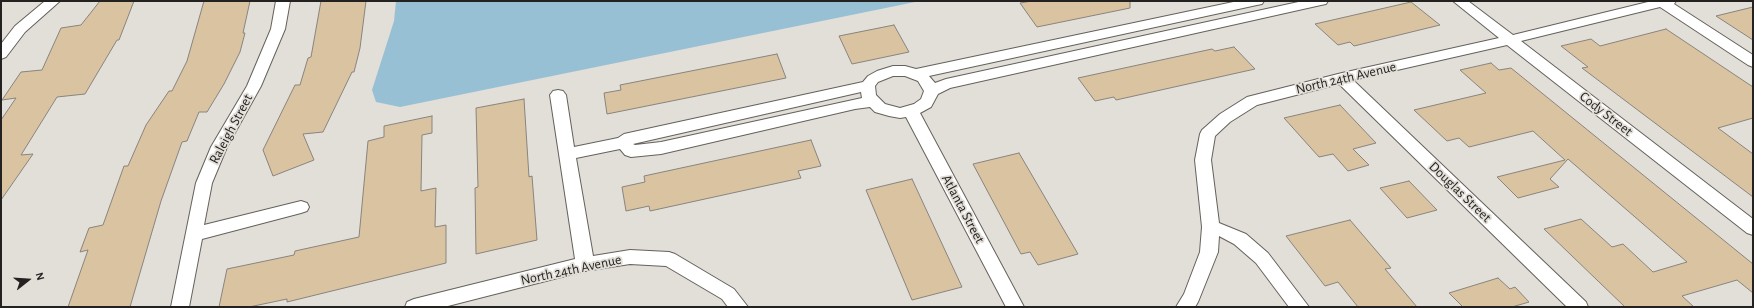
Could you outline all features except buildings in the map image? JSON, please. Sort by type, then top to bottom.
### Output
[{"type":"street","points":[[1,54],[20,29],[53,1]]},
{"type":"street","name":"Raleigh Street","points":[[180,307],[192,235],[204,183],[219,147],[254,86],[278,29],[283,1]]},
{"type":"street","points":[[916,74],[1257,1]]},
{"type":"street","points":[[931,91],[953,82],[1321,1]]},
{"type":"street","name":"Cody Street","points":[[1460,1],[1753,228]]},
{"type":"street","points":[[1666,2],[1753,62]]},
{"type":"street","name":"North 24th Avenue","points":[[1185,307],[1192,297],[1209,252],[1211,227],[1203,160],[1208,134],[1225,118],[1252,101],[1342,78],[1510,40],[1666,2]]},
{"type":"street","points":[[1,32],[20,29]]},
{"type":"street","points":[[568,154],[623,143],[630,138],[643,135],[868,86],[874,79],[882,74],[893,71],[904,71],[916,74],[923,78],[931,91],[930,97],[926,103],[911,111],[900,112],[880,108],[872,102],[869,97],[868,86]]},
{"type":"street","name":"Douglas Street","points":[[1342,78],[1578,307]]},
{"type":"street","points":[[558,95],[584,264]]},
{"type":"street","points":[[623,143],[631,151],[661,148],[855,104],[872,102]]},
{"type":"street","name":"Atlanta Street","points":[[911,111],[1012,302]]},
{"type":"street","points":[[192,235],[301,207]]},
{"type":"street","points":[[1211,227],[1240,239],[1262,258],[1300,307]]},
{"type":"street","name":"North 24th Avenue","points":[[414,307],[460,302],[584,264],[630,257],[669,260],[728,294],[739,307]]},
{"type":"water","points":[[396,1],[920,1],[400,107],[376,102],[372,90],[394,21]]}]
